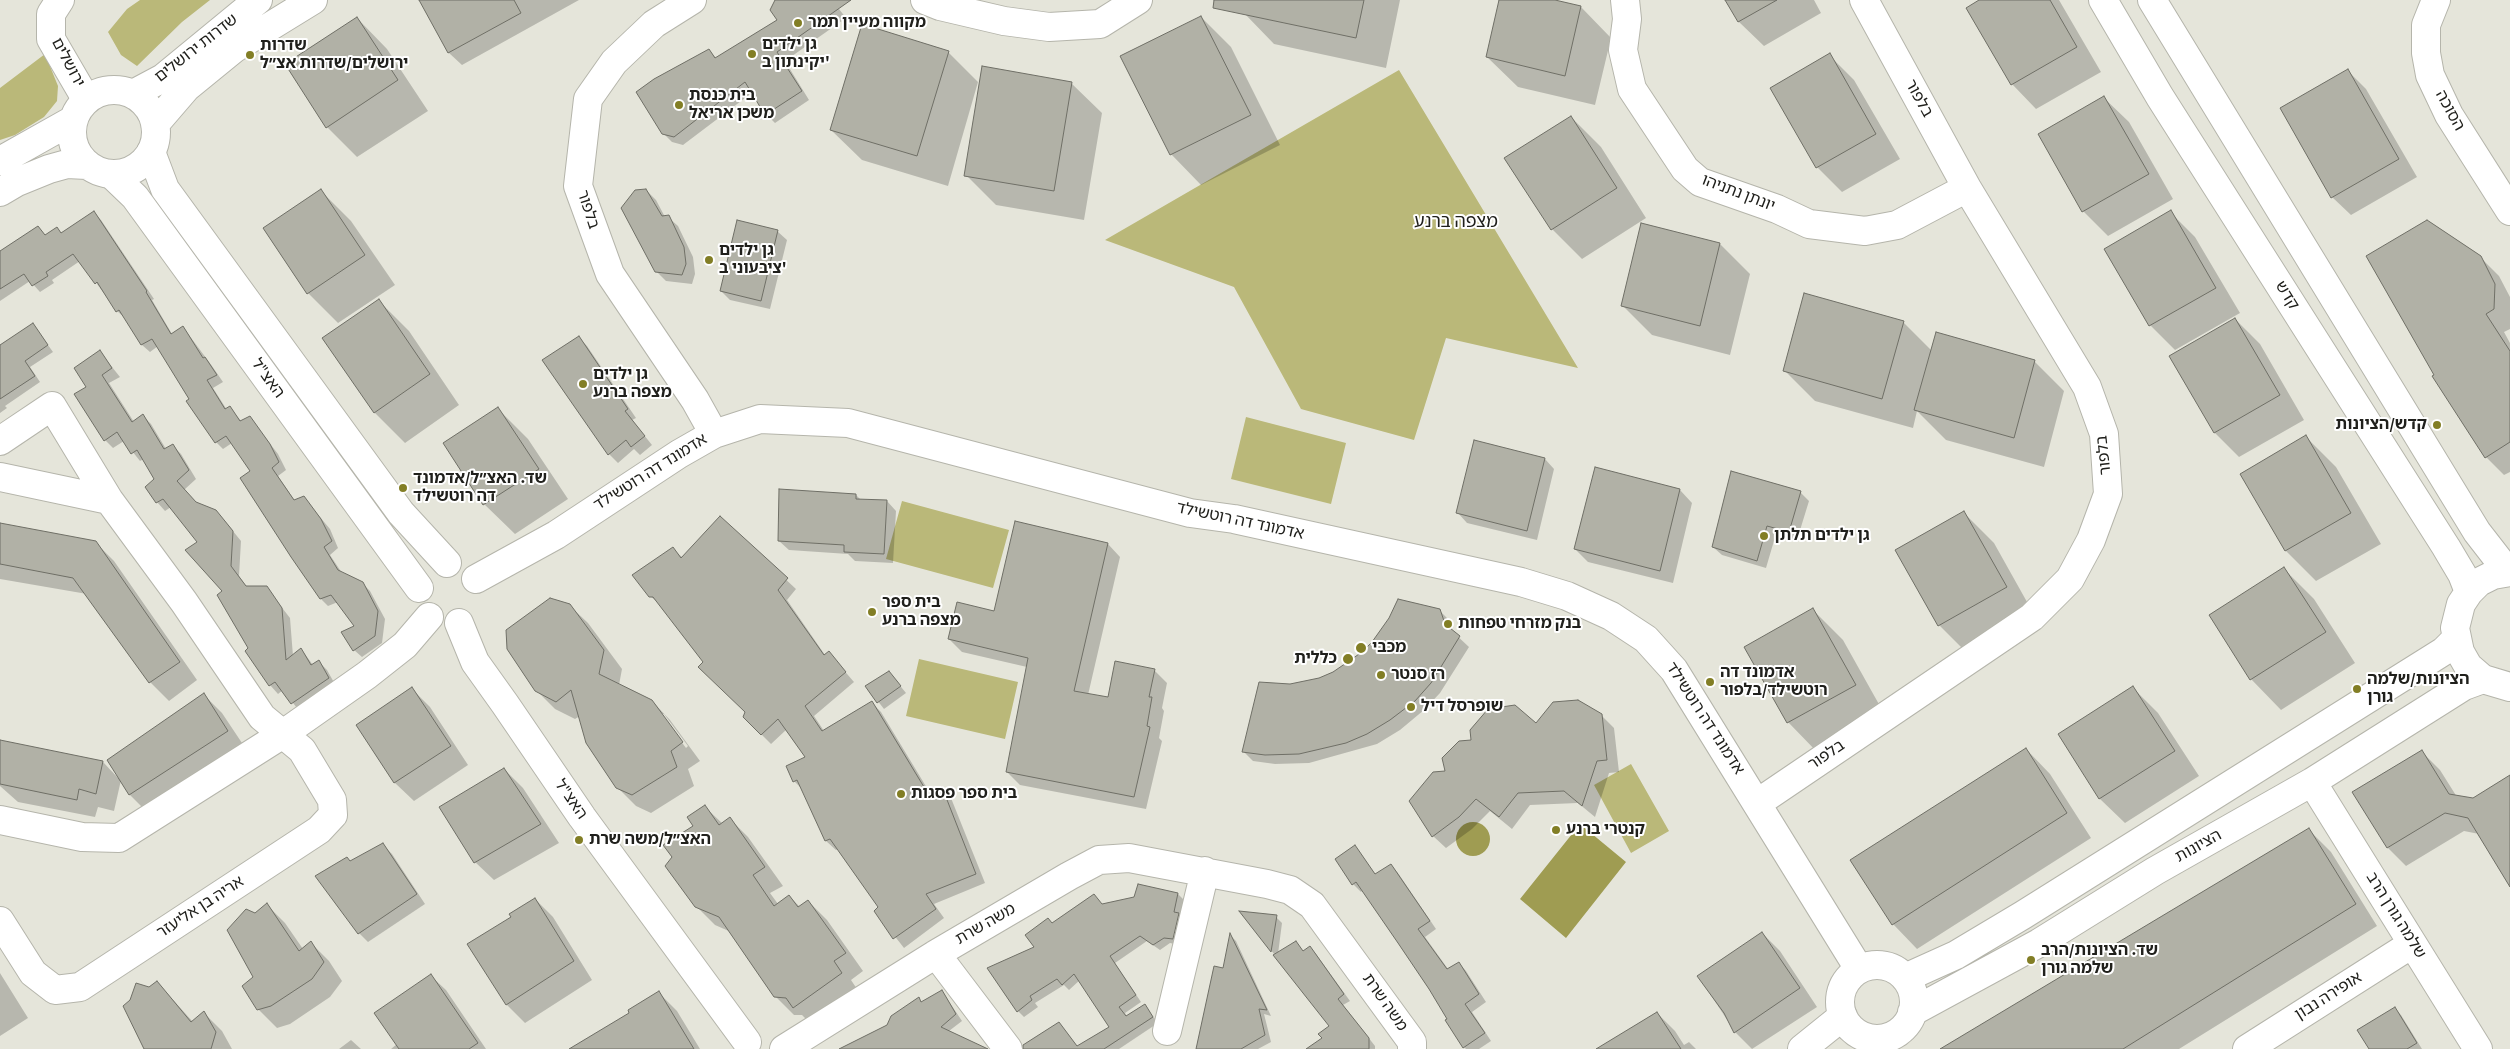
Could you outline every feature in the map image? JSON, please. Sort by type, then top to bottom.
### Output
[{"type":"street","name":"ירושלים","points":[[60,0],[51,14],[52,38],[80,109]]},
{"type":"street","name":"שדרות ירושלים","points":[[133,94],[163,78],[258,0]]},
{"type":"street","name":"שדרות ירושלים","points":[[155,124],[186,88],[235,48],[313,0]]},
{"type":"street","name":"בלפור","points":[[692,0],[654,24],[614,62],[588,99],[578,186],[610,274],[694,400],[714,434]]},
{"type":"street","points":[[925,0],[940,6],[1004,21],[1049,27],[1100,24],[1138,0]]},
{"type":"street","name":"יונתן נתניהו","points":[[1625,0],[1627,19],[1623,50],[1632,89],[1679,161],[1700,182],[1776,209],[1809,224],[1865,231],[1897,225],[1967,188]]},
{"type":"street","name":"בלפור","points":[[1758,802],[2032,618],[2070,579],[2091,540],[2108,494],[2104,434],[2087,387],[1967,188],[1864,0]]},
{"type":"street","name":"קדש","points":[[2103,0],[2160,97],[2446,547],[2462,574],[2469,592]]},
{"type":"street","points":[[2152,0],[2477,532],[2509,572],[2492,575],[2479,582],[2469,592],[2460,604],[2456,617],[2456,639],[2468,666],[2483,679],[2510,687]]},
{"type":"street","name":"הסוכה","points":[[2436,0],[2426,25],[2426,53],[2430,75],[2449,114],[2510,211]]},
{"type":"street","points":[[0,161],[109,90],[133,94],[143,102],[155,124],[155,142],[151,152],[135,168],[123,173],[67,164],[17,182],[0,192]]},
{"type":"street","points":[[80,109],[71,132],[73,144],[79,155],[99,169]]},
{"type":"street","name":"האצ\"ל","points":[[151,152],[165,189],[401,513],[447,563]]},
{"type":"street","name":"האצ\"ל","points":[[99,169],[135,197],[419,588]]},
{"type":"street","name":"אריה בן אליעזר","points":[[0,441],[52,406],[108,500],[184,602],[262,717],[302,750],[332,800],[333,815],[319,830],[80,988],[55,990],[33,973],[0,920]]},
{"type":"street","name":"אדמונד דה רוטשילד","points":[[476,579],[556,535],[679,454],[714,434],[760,419],[848,423],[1190,513],[1234,519],[1521,582],[1567,596],[1611,616],[1646,639],[1674,670],[1758,802],[1859,969]]},
{"type":"street","points":[[0,477],[108,500]]},
{"type":"street","points":[[447,563],[464,567],[476,579],[480,588],[476,608],[470,617],[459,623],[443,624],[429,617],[420,605],[419,588],[425,575],[431,569],[447,563]]},
{"type":"street","points":[[0,820],[82,837],[120,838],[283,734],[405,645],[429,617]]},
{"type":"street","name":"האצ\"ל","points":[[459,623],[476,662],[582,817],[743,1045]]},
{"type":"street","name":"הציונות","points":[[1905,978],[1956,955],[2023,915],[2444,651],[2456,639]]},
{"type":"street","name":"הציונות","points":[[1912,1012],[2039,943],[2155,871],[2312,782],[2464,686],[2483,679]]},
{"type":"street","name":"שלמה גורן הרב","points":[[2312,782],[2478,1049]]},
{"type":"street","name":"משה שרת","points":[[782,1049],[936,954],[1099,860],[1129,858],[1205,871],[1290,890],[1312,905],[1392,1013],[1412,1042],[1412,1049]]},
{"type":"street","points":[[1167,1031],[1205,871]]},
{"type":"street","name":"אופירה נבון","points":[[2247,1049],[2412,944]]},
{"type":"street","points":[[936,954],[1008,1049]]},
{"type":"street","points":[[1871,965],[1884,965],[1896,970],[1905,978],[1911,988],[1914,1000],[1912,1012],[1907,1023],[1890,1036],[1854,1042],[1840,1005],[1842,989],[1850,975],[1859,969],[1871,965]]},
{"type":"street","points":[[1802,1049],[1843,1016]]},
{"type":"street","points":[[743,1045],[766,1038],[782,1049]]},
{"type":"shaded area","points":[[140,0],[210,0],[182,22],[137,66],[121,55],[108,32],[127,9]]},
{"type":"shaded area","points":[[45,54],[58,86],[57,101],[44,117],[15,135],[0,140],[0,88]]},
{"type":"shaded area","points":[[1399,70],[1578,368],[1446,338],[1414,440],[1301,409],[1234,287],[1105,240]]},
{"type":"shaded area","points":[[1246,417],[1346,443],[1331,504],[1231,479]]},
{"type":"shaded area","points":[[902,501],[1009,530],[993,588],[886,559]]},
{"type":"shaded area","points":[[919,659],[1018,682],[1005,739],[906,716]]},
{"type":"shaded area","points":[[1631,764],[1669,831],[1631,853],[1594,785]]},
{"type":"shaded area","points":[[1473,822],[1485,827],[1490,839],[1485,851],[1473,856],[1461,851],[1456,839],[1461,827]]},
{"type":"shaded area","points":[[1580,824],[1626,862],[1566,938],[1520,899]]},
{"type":"building","points":[[419,0],[514,0],[521,13],[448,53]]},
{"type":"building","points":[[775,0],[851,0],[777,52],[802,91],[765,115],[745,82],[674,137],[662,134],[636,92],[654,79],[709,49],[715,58],[777,20],[770,10]]},
{"type":"building","points":[[1214,0],[1364,0],[1356,38],[1213,8]]},
{"type":"building","points":[[1499,0],[1555,0],[1581,6],[1565,76],[1486,57]]},
{"type":"building","points":[[1725,0],[1777,0],[1738,22]]},
{"type":"building","points":[[1979,0],[2050,0],[2077,47],[2011,85],[1966,8]]},
{"type":"building","points":[[1201,16],[1251,115],[1170,155],[1120,56]]},
{"type":"building","points":[[357,17],[398,80],[326,128],[285,64]]},
{"type":"building","points":[[862,24],[949,51],[917,156],[830,130]]},
{"type":"building","points":[[1830,53],[1876,134],[1816,168],[1770,88]]},
{"type":"building","points":[[982,66],[1072,82],[1054,191],[964,176]]},
{"type":"building","points":[[2348,69],[2399,159],[2331,198],[2280,108]]},
{"type":"building","points":[[2104,96],[2149,174],[2082,212],[2038,134]]},
{"type":"building","points":[[1571,116],[1617,188],[1551,230],[1504,158]]},
{"type":"building","points":[[321,189],[365,255],[307,294],[263,228]]},
{"type":"building","points":[[646,189],[662,216],[669,215],[684,247],[686,264],[682,275],[655,272],[621,208],[635,190]]},
{"type":"building","points":[[2171,210],[2216,288],[2149,326],[2104,249]]},
{"type":"building","points":[[94,211],[147,291],[171,334],[183,326],[203,358],[205,357],[217,375],[207,380],[225,409],[230,406],[240,421],[250,416],[270,444],[279,462],[272,468],[294,500],[304,496],[321,519],[332,541],[324,547],[338,570],[363,582],[378,611],[375,636],[353,651],[341,632],[354,626],[331,595],[320,599],[291,557],[240,478],[250,471],[226,436],[215,443],[186,401],[189,399],[152,339],[141,345],[119,310],[116,312],[97,282],[95,284],[73,254],[46,272],[48,276],[32,286],[24,274],[0,289],[0,251],[38,226],[45,235],[57,227],[61,233]]},
{"type":"building","points":[[737,220],[778,230],[761,301],[720,291]]},
{"type":"building","points":[[2427,220],[2481,256],[2495,284],[2494,309],[2486,314],[2510,351],[2510,442],[2485,458],[2432,376],[2434,375],[2366,256]]},
{"type":"building","points":[[1641,223],[1720,243],[1700,326],[1621,306]]},
{"type":"building","points":[[1804,293],[1904,321],[1882,399],[1783,371]]},
{"type":"building","points":[[379,299],[430,374],[374,413],[322,338]]},
{"type":"building","points":[[2235,318],[2280,395],[2214,433],[2169,356]]},
{"type":"building","points":[[33,323],[48,345],[25,361],[35,376],[0,399],[0,345]]},
{"type":"building","points":[[1936,332],[2035,360],[2014,438],[1914,410]]},
{"type":"building","points":[[579,336],[628,409],[625,411],[645,436],[631,447],[626,440],[608,455],[542,360]]},
{"type":"building","points":[[100,350],[112,368],[102,375],[132,422],[143,414],[164,449],[173,444],[189,470],[177,481],[196,502],[216,510],[233,531],[231,566],[246,586],[267,586],[282,608],[286,660],[301,648],[311,665],[319,660],[329,678],[291,704],[275,682],[269,686],[245,651],[248,648],[217,595],[222,591],[185,550],[197,542],[163,499],[156,503],[145,487],[154,479],[137,450],[131,454],[117,432],[104,441],[74,394],[86,387],[74,368]]},
{"type":"building","points":[[498,407],[539,469],[483,505],[443,443]]},
{"type":"building","points":[[2306,435],[2351,513],[2285,551],[2240,474]]},
{"type":"building","points":[[1474,440],[1545,458],[1527,531],[1456,513]]},
{"type":"building","points":[[1595,467],[1680,489],[1660,571],[1574,549]]},
{"type":"building","points":[[1731,471],[1801,491],[1789,532],[1767,526],[1757,561],[1712,547]]},
{"type":"building","points":[[779,489],[856,494],[856,499],[887,500],[884,554],[844,552],[844,545],[778,541]]},
{"type":"building","points":[[1964,511],[2007,587],[1938,626],[1895,550]]},
{"type":"building","points":[[720,516],[788,578],[778,590],[824,655],[829,651],[846,672],[805,706],[822,731],[872,701],[927,792],[942,787],[976,874],[926,894],[936,909],[893,939],[874,911],[878,907],[830,839],[825,841],[797,780],[793,782],[786,766],[805,757],[778,719],[761,735],[743,717],[745,712],[698,667],[703,662],[653,597],[649,597],[632,575],[673,547],[681,558]]},
{"type":"building","points":[[1015,521],[1108,543],[1074,691],[1108,697],[1115,661],[1155,669],[1149,697],[1152,697],[1147,726],[1150,727],[1134,797],[1006,772],[1028,658],[948,639],[957,602],[994,611]]},
{"type":"building","points":[[0,523],[96,541],[180,662],[149,683],[73,578],[0,564]]},
{"type":"building","points":[[2284,567],[2326,632],[2250,680],[2209,615]]},
{"type":"building","points":[[550,598],[570,604],[604,650],[599,674],[652,700],[683,742],[671,751],[677,767],[632,795],[616,788],[586,743],[571,690],[556,702],[535,691],[507,649],[506,630]]},
{"type":"building","name":"רז סנטר","points":[[1398,599],[1440,609],[1445,624],[1460,636],[1431,683],[1415,701],[1367,734],[1346,743],[1299,754],[1265,755],[1242,752],[1259,682],[1290,684],[1319,678],[1333,672],[1362,652],[1372,642],[1389,618]]},
{"type":"building","points":[[1813,608],[1856,685],[1787,723],[1744,647]]},
{"type":"building","points":[[889,671],[901,686],[877,703],[865,686]]},
{"type":"building","points":[[2133,686],[2175,751],[2099,799],[2058,734]]},
{"type":"building","points":[[412,687],[451,746],[394,783],[356,725]]},
{"type":"building","points":[[204,693],[228,731],[129,795],[107,760]]},
{"type":"building","points":[[1578,700],[1602,714],[1607,760],[1597,761],[1582,806],[1564,791],[1518,793],[1499,817],[1476,799],[1459,817],[1432,837],[1409,801],[1433,772],[1445,771],[1442,758],[1459,741],[1471,740],[1470,730],[1488,709],[1515,705],[1536,723],[1553,702]]},
{"type":"building","points":[[0,740],[103,761],[96,794],[79,789],[77,800],[0,784]]},
{"type":"building","points":[[2026,748],[2067,813],[1892,925],[1850,860]]},
{"type":"building","points":[[2422,750],[2449,794],[2473,798],[2510,775],[2510,887],[2468,818],[2445,813],[2387,848],[2352,792]]},
{"type":"building","points":[[504,768],[541,824],[474,863],[439,807]]},
{"type":"building","points":[[705,805],[719,825],[730,817],[765,867],[753,875],[774,906],[789,895],[798,907],[808,900],[846,953],[834,961],[842,973],[793,1008],[786,998],[774,997],[719,917],[695,907],[665,866],[672,857],[663,845],[693,826],[687,817]]},
{"type":"building","points":[[2309,828],[2356,904],[2123,1049],[1940,1049]]},
{"type":"building","points":[[383,843],[417,894],[358,934],[315,876],[347,857],[350,861]]},
{"type":"building","points":[[1355,845],[1375,874],[1391,864],[1430,921],[1418,929],[1447,969],[1459,962],[1479,994],[1465,1004],[1485,1033],[1463,1048],[1445,1020],[1447,1019],[1429,989],[1398,943],[1356,882],[1352,885],[1335,859]]},
{"type":"building","points":[[1138,884],[1178,893],[1174,912],[1179,913],[1173,939],[1164,938],[1153,945],[1140,936],[1110,956],[1136,995],[1119,1007],[1126,1016],[1145,1004],[1153,1017],[1104,1049],[1023,1049],[1023,1045],[1059,1022],[1077,1046],[1109,1027],[1074,974],[1062,985],[1057,979],[1030,996],[1032,1000],[1017,1012],[987,968],[1034,947],[1025,935],[1048,918],[1052,923],[1094,894],[1102,904],[1134,897]]},
{"type":"building","points":[[535,898],[574,961],[506,1005],[467,944],[511,917],[509,914]]},
{"type":"building","points":[[267,903],[299,951],[311,941],[324,962],[312,979],[271,1006],[257,1010],[242,986],[253,977],[227,930],[246,909],[255,913]]},
{"type":"building","points":[[1239,911],[1277,915],[1271,952]]},
{"type":"building","points":[[1762,932],[1800,988],[1734,1033],[1724,1013],[1697,976]]},
{"type":"building","points":[[1230,933],[1267,1010],[1259,1009],[1265,1035],[1241,1049],[1196,1049],[1214,966],[1223,968]]},
{"type":"building","points":[[1296,941],[1303,951],[1310,946],[1344,994],[1338,999],[1369,1038],[1369,1049],[1306,1049],[1322,1038],[1318,1034],[1329,1026],[1273,955]]},
{"type":"building","points":[[431,974],[478,1043],[469,1049],[399,1049],[374,1013]]},
{"type":"building","points":[[157,981],[191,1022],[204,1011],[216,1032],[211,1049],[144,1049],[123,1006],[130,1000],[136,983],[149,987]]},
{"type":"building","points":[[942,990],[956,1014],[941,1027],[988,1049],[839,1049],[887,1025],[891,1016],[919,997],[921,1002]]},
{"type":"building","points":[[659,991],[694,1049],[569,1049],[629,1013],[628,1010]]},
{"type":"building","points":[[2395,1007],[2417,1043],[2407,1049],[2369,1049],[2357,1030]]},
{"type":"building","points":[[1657,1012],[1681,1049],[1596,1049]]},
{"type":"place","name":"מקווה מעיין תמר","points":[[798,23]]},
{"type":"place","name":"גן ילדים יקינתון ב'","points":[[752,54]]},
{"type":"place","name":"שדרות ירושלים/שדרות אצ״ל","points":[[250,55]]},
{"type":"place","name":"בית כנסת משכן אריאל","points":[[679,105]]},
{"type":"place","name":"גן ילדים ציבעוני ב'","points":[[709,260]]},
{"type":"place","name":"גן ילדים מצפה ברנע","points":[[583,384]]},
{"type":"place","name":"קדש/הציונות","points":[[2437,425]]},
{"type":"place","name":"שד. האצ״ל/אדמונד דה רוטשילד","points":[[403,488]]},
{"type":"place","name":"גן ילדים תלתן","points":[[1764,536]]},
{"type":"place","name":"בית ספר מצפה ברנע","points":[[872,612]]},
{"type":"place","name":"בנק מזרחי טפחות","points":[[1448,624]]},
{"type":"place","name":"מכבי","points":[[1361,648]]},
{"type":"place","name":"כללית","points":[[1348,659]]},
{"type":"place","name":"רז סנטר","points":[[1381,675]]},
{"type":"place","name":"אדמונד דה רוטשילד/בלפור","points":[[1710,682]]},
{"type":"place","name":"הציונות/שלמה גורן","points":[[2357,689]]},
{"type":"place","name":"שופרסל דיל","points":[[1411,707]]},
{"type":"place","name":"בית ספר פסגות","points":[[901,794]]},
{"type":"place","name":"קנטרי ברנע","points":[[1556,830]]},
{"type":"place","name":"האצ״ל/משה שרת","points":[[579,840]]},
{"type":"place","name":"שד. הציונות/הרב שלמה גורן","points":[[2031,960]]},
{"type":"district","name":"מצפה ברנע","points":[[1456,223]]}]
